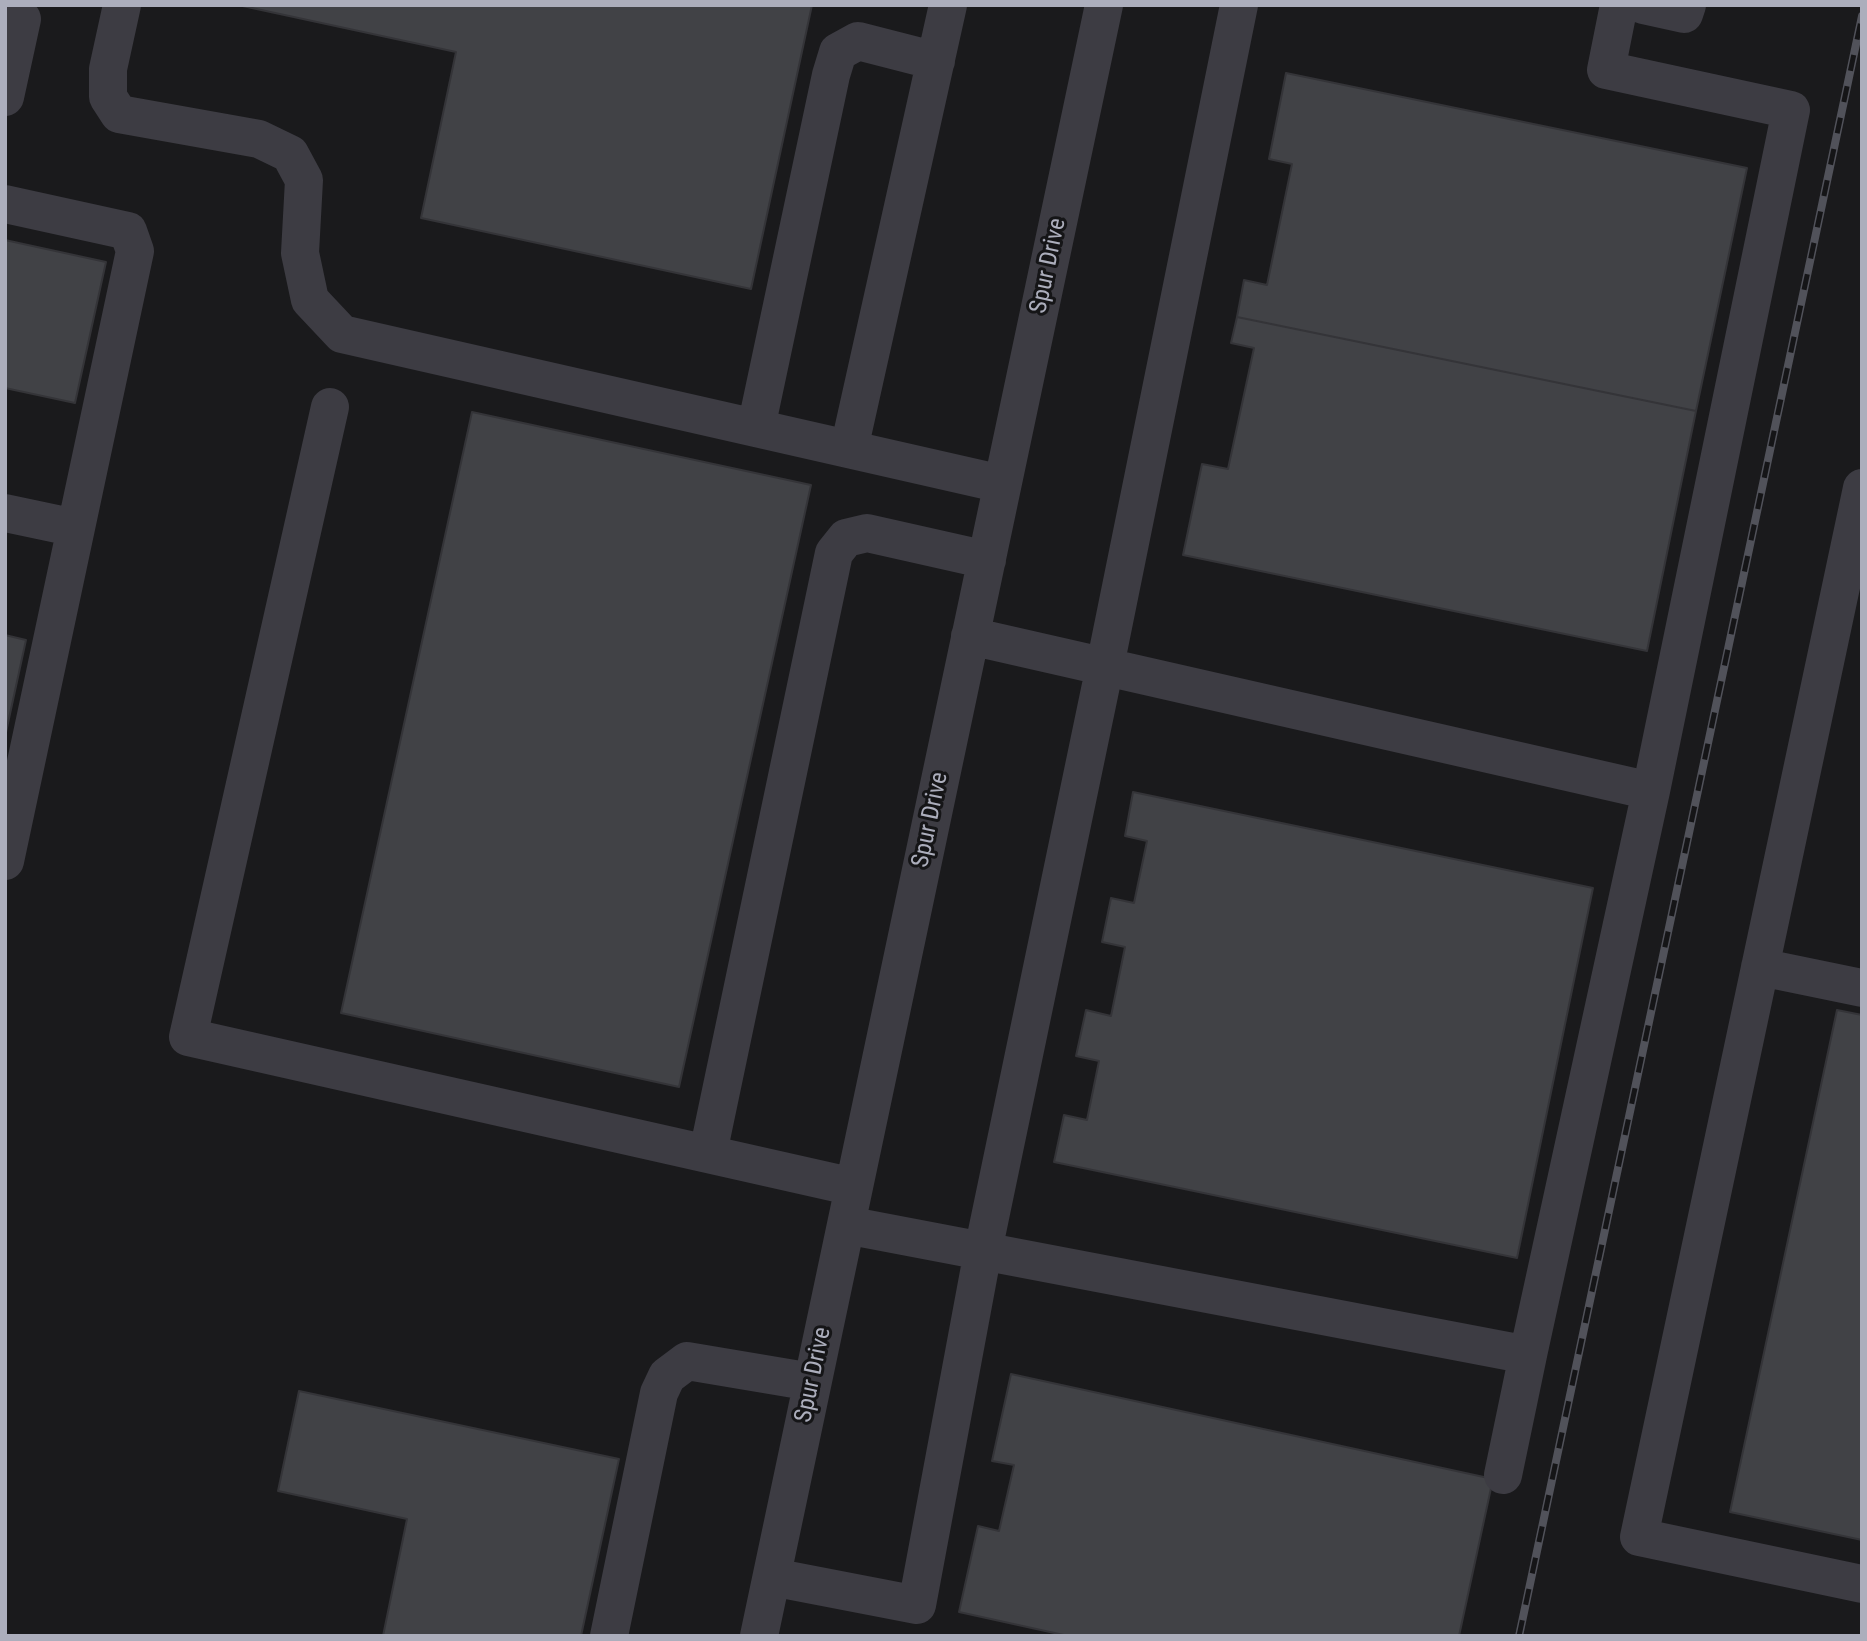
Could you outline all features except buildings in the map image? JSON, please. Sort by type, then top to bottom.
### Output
[{"type":"street","points":[[122,5],[108,69],[108,97],[119,114],[259,139],[290,154],[304,180],[300,253],[310,300],[342,334],[1002,484]]},
{"type":"street","points":[[849,450],[948,5]]},
{"type":"street","name":"Spur Drive","points":[[759,1636],[1104,5]]},
{"type":"street","points":[[772,1577],[917,1605],[983,1251],[1239,5]]},
{"type":"street","points":[[1503,1475],[1651,791],[1791,110],[1606,70],[1619,5]]},
{"type":"street","points":[[1643,5],[1684,14],[1686,5]]},
{"type":"street","points":[[5,97],[17,13]]},
{"type":"street","points":[[756,428],[838,51],[858,41],[936,61]]},
{"type":"street","points":[[5,204],[128,231],[135,251],[5,861]]},
{"type":"street","points":[[330,407],[188,1037],[854,1187]]},
{"type":"street","points":[[1862,488],[1639,1537],[1862,1584]]},
{"type":"street","points":[[5,513],[76,528]]},
{"type":"street","points":[[708,1153],[834,553],[846,538],[867,533],[987,560]]},
{"type":"street","points":[[970,636],[1651,791]]},
{"type":"street","points":[[1760,967],[1862,988]]},
{"type":"street","points":[[846,1225],[1528,1355]]},
{"type":"street","points":[[609,1636],[659,1393],[667,1376],[687,1361],[813,1382]]},
{"type":"railway","points":[[1519,1636],[1862,16]]}]
